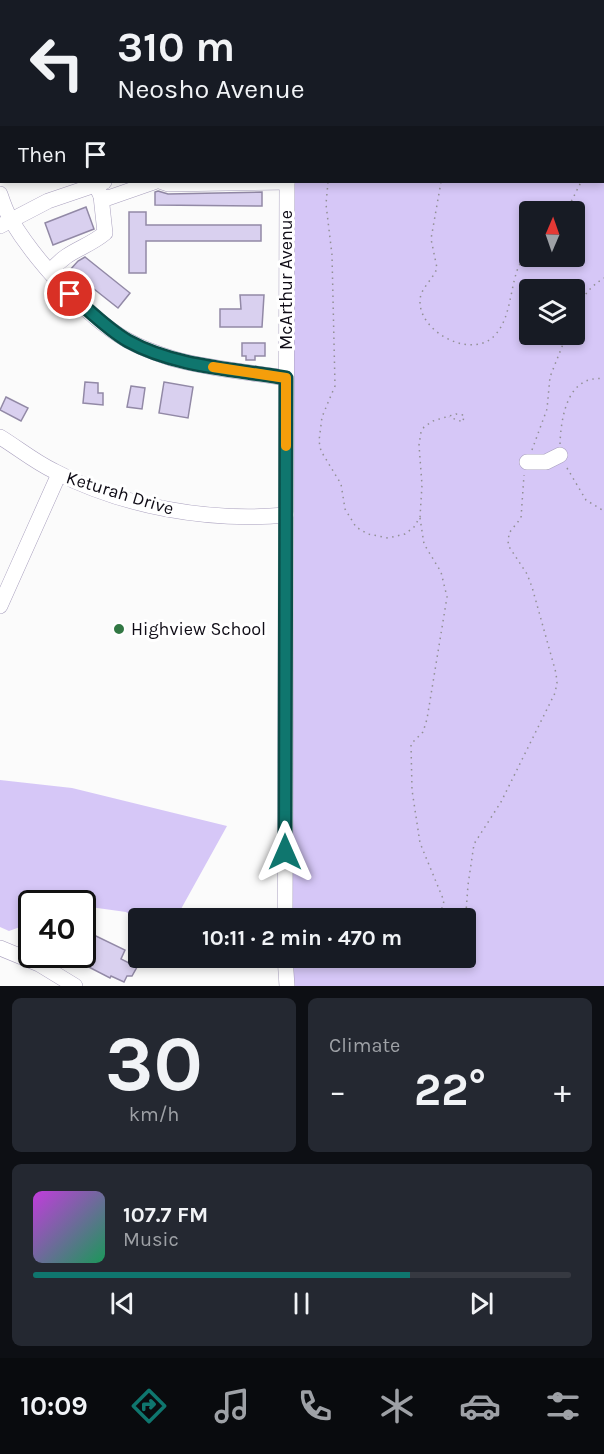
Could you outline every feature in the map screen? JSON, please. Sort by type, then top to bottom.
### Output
[{"type":"street","points":[[100,187],[108,198],[151,183]]},
{"type":"street","points":[[165,183],[227,183]]},
{"type":"street","name":"McArthur Avenue","points":[[285,908],[286,183]]},
{"type":"street","points":[[5,223],[48,201],[100,187]]},
{"type":"street","points":[[50,272],[66,255],[105,233],[100,187]]},
{"type":"street","points":[[0,194],[5,223],[70,294],[111,330],[137,345],[189,363],[286,378]]},
{"type":"street","name":"Keturah Drive","points":[[0,437],[59,474],[123,498],[181,512],[228,517],[286,515]]},
{"type":"street","points":[[527,462],[546,462],[560,455]]},
{"type":"street","points":[[0,606],[59,474]]},
{"type":"street","points":[[0,948],[39,964],[75,986]]},
{"type":"street","points":[[286,968],[287,986]]},
{"type":"path","points":[[328,183],[326,204],[332,255],[335,386],[320,425],[320,446],[341,484],[348,515],[362,531],[382,538],[400,536],[414,527],[420,518]]},
{"type":"path","points":[[441,183],[431,239],[437,268],[423,291],[420,303],[430,324],[441,335],[466,346],[478,345],[490,340],[505,319],[519,266]]},
{"type":"path","points":[[572,201],[580,183]]},
{"type":"path","points":[[585,295],[592,286],[604,278]]},
{"type":"path","points":[[466,908],[474,844],[501,802],[555,693],[557,683],[552,654],[530,579],[507,541],[509,533],[521,519],[523,481],[527,462],[547,408],[550,376],[563,345]]},
{"type":"path","points":[[604,379],[594,378],[583,381],[571,395],[561,424],[560,455],[583,496],[590,504],[604,511]]},
{"type":"path","points":[[442,908],[444,901],[420,843],[412,790],[410,752],[411,744],[423,732],[427,719],[447,597],[441,572],[424,544],[420,518],[422,484],[419,445],[421,432],[428,424],[458,413],[464,415],[463,422],[449,417]]},
{"type":"shaded area","points":[[287,183],[604,183],[604,986],[287,986],[286,968],[476,968],[476,908],[285,908]]},
{"type":"shaded area","points":[[0,780],[72,788],[227,826],[182,908],[128,908],[128,913],[96,908],[96,890],[18,890],[18,928],[9,931],[0,927]]},
{"type":"building","points":[[155,192],[168,194],[262,192],[262,206],[155,205]]},
{"type":"building","points":[[86,207],[94,229],[53,245],[45,223]]},
{"type":"building","points":[[129,212],[146,212],[146,225],[261,225],[261,241],[146,241],[146,273],[129,273]]},
{"type":"building","points":[[85,257],[130,293],[118,308],[70,270]]},
{"type":"building","points":[[240,295],[264,295],[262,327],[220,327],[220,309],[241,309]]},
{"type":"building","points":[[242,343],[265,343],[265,356],[255,356],[255,360],[246,360],[246,356],[242,356]]},
{"type":"building","points":[[85,382],[98,383],[98,393],[103,393],[103,405],[83,403]]},
{"type":"building","points":[[164,382],[193,387],[188,418],[159,413]]},
{"type":"building","points":[[131,386],[145,388],[142,409],[127,407]]},
{"type":"building","points":[[6,397],[28,408],[21,421],[0,410]]},
{"type":"building","points":[[96,936],[125,950],[121,959],[128,962],[128,968],[136,968],[132,976],[127,976],[124,982],[111,976],[110,978],[91,968],[96,968]]},
{"type":"slow traffic","points":[[213,367],[286,378],[286,446]]},
{"type":"place","name":"Highview School","points":[[119,629]]},
{"type":"route","points":[[70,294],[111,330],[137,345],[189,363],[286,378],[285,852]]}]
